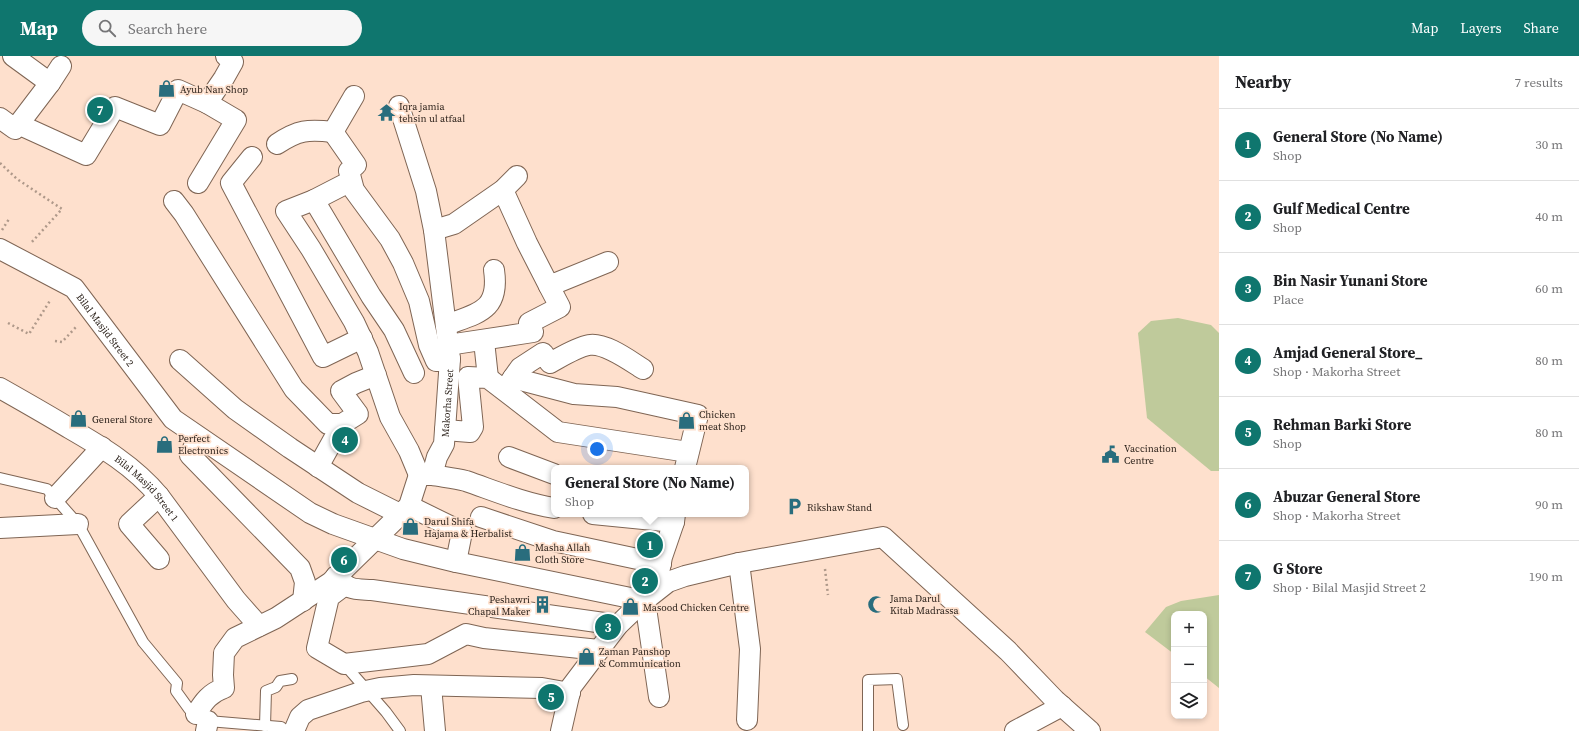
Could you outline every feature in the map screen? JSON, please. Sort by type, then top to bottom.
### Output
[{"type":"street","points":[[13,56],[50,83]]},
{"type":"street","points":[[207,103],[233,62],[226,56]]},
{"type":"street","points":[[0,118],[15,129],[20,125],[61,66]]},
{"type":"street","points":[[20,125],[86,155],[116,107],[160,125],[178,90],[207,103],[236,120],[198,183]]},
{"type":"street","points":[[333,132],[346,113],[354,96]]},
{"type":"street","points":[[400,106],[426,191],[434,230],[449,352],[484,341],[533,332],[529,322],[560,308],[527,243],[503,190]]},
{"type":"street","points":[[277,144],[293,134],[316,130],[333,132],[356,165],[349,171],[352,181],[314,200],[286,211],[311,249],[354,322],[368,352],[390,417],[409,450],[426,475],[464,481],[538,506],[551,508]]},
{"type":"street","points":[[252,158],[231,183],[324,357],[362,338]]},
{"type":"street","points":[[434,230],[454,224],[503,190],[517,176]]},
{"type":"street","name":"Makorha Street","points":[[352,181],[354,190],[390,239],[403,263],[419,301],[429,345],[436,361],[449,352]]},
{"type":"street","points":[[314,200],[371,296],[394,330],[414,373]]},
{"type":"street","points":[[174,201],[184,214],[294,389],[328,424],[342,424]]},
{"type":"street","name":"Bilal Masjid Street 2","points":[[9,254],[74,288],[173,420],[310,513],[333,524],[403,549],[456,562],[651,596]]},
{"type":"street","points":[[550,286],[608,262]]},
{"type":"street","points":[[446,325],[482,311],[494,297],[496,284],[494,270]]},
{"type":"street","points":[[484,341],[488,378]]},
{"type":"street","points":[[509,384],[520,368],[543,353],[550,363],[590,344],[604,346],[643,369]]},
{"type":"street","name":"Makorha Street","points":[[203,722],[204,701],[213,692],[224,688],[224,653],[235,638],[276,618],[331,582],[340,581],[375,538],[404,510],[444,444],[449,352]]},
{"type":"street","points":[[180,360],[235,409],[358,493],[462,532],[456,562]]},
{"type":"street","points":[[318,467],[342,424],[358,414],[341,391],[376,375]]},
{"type":"street","points":[[445,430],[470,432],[473,427],[468,377],[488,378],[509,384],[574,394],[617,397],[698,415],[686,460],[558,432],[509,384]]},
{"type":"street","name":"Bilal Masjid Street 1","points":[[0,388],[102,447],[126,463],[151,486],[236,600],[259,626]]},
{"type":"street","points":[[198,438],[190,454],[300,568],[305,582],[302,600]]},
{"type":"street","points":[[55,498],[102,447]]},
{"type":"street","points":[[509,457],[551,473]]},
{"type":"street","points":[[159,496],[129,524],[159,560]]},
{"type":"street","points":[[481,517],[553,541],[661,564]]},
{"type":"street","points":[[654,517],[675,518],[651,596],[659,697]]},
{"type":"street","points":[[0,528],[78,524]]},
{"type":"street","points":[[562,731],[571,687],[618,625],[640,604],[668,582],[739,563],[883,537],[1008,651],[1062,706],[1090,731]]},
{"type":"street","points":[[739,563],[750,649],[746,720]]},
{"type":"street","points":[[599,650],[484,638],[466,634],[428,654],[344,664],[317,648],[329,597],[340,581],[351,589],[372,590],[618,625]]},
{"type":"street","points":[[294,731],[300,717],[308,710],[367,691],[414,685],[542,688],[570,693]]},
{"type":"street","points":[[431,686],[435,731]]},
{"type":"street","points":[[1015,731],[1062,706]]},
{"type":"lane","points":[[0,478],[47,489],[78,524],[143,642],[177,683],[176,691],[189,709],[203,722],[281,727],[286,731]]},
{"type":"lane","points":[[344,664],[386,712],[400,731]]},
{"type":"lane","points":[[868,731],[868,680],[898,678],[903,725]]},
{"type":"lane","points":[[265,726],[266,691],[276,687],[280,681],[292,679]]},
{"type":"path","points":[[0,163],[17,179],[62,209],[9,254]]},
{"type":"path","points":[[0,234],[9,219]]},
{"type":"path","points":[[8,323],[29,334],[62,282]]},
{"type":"path","points":[[55,341],[62,342],[91,310]]},
{"type":"path","points":[[824,548],[828,595]]},
{"type":"green space","points":[[1178,318],[1211,325],[1219,333],[1219,471],[1211,471],[1147,418],[1138,333],[1151,321]]},
{"type":"green space","points":[[1219,595],[1219,688],[1207,678],[1207,611],[1171,611],[1171,652],[1145,632],[1166,607],[1181,601]]},
{"type":"place","name":"Ayub Nan Shop","points":[[167,89]]},
{"type":"place","name":"G Store","points":[[100,110]]},
{"type":"place","name":"Iqra jamia tehsin ul atfaal","points":[[386,112]]},
{"type":"place","name":"General Store","points":[[79,419]]},
{"type":"place","name":"Chicken meat Shop","points":[[686,420]]},
{"type":"place","name":"Amjad General Store_","points":[[345,440]]},
{"type":"place","name":"Perfect Electronics","points":[[165,444]]},
{"type":"place","name":"Vaccination Centre","points":[[1111,454]]},
{"type":"place","name":"Rikshaw Stand","points":[[794,507]]},
{"type":"place","name":"Darul Shifa Hajama & Herbalist","points":[[411,527]]},
{"type":"place","name":"General Store (No Name)","points":[[650,545]]},
{"type":"place","name":"Masha Allah Cloth Store","points":[[522,553]]},
{"type":"place","name":"Abuzar General Store","points":[[344,560]]},
{"type":"place","name":"Gulf Medical Centre","points":[[645,581]]},
{"type":"place","name":"Jama Darul Kitab Madrassa","points":[[877,604]]},
{"type":"place","name":"Peshawri Chapal Maker","points":[[543,605]]},
{"type":"place","name":"Masood Chicken Centre","points":[[630,607]]},
{"type":"place","name":"Bin Nasir Yunani Store","points":[[608,627]]},
{"type":"place","name":"Zaman Panshop & Communication","points":[[586,657]]},
{"type":"place","name":"Rehman Barki Store","points":[[551,697]]}]
